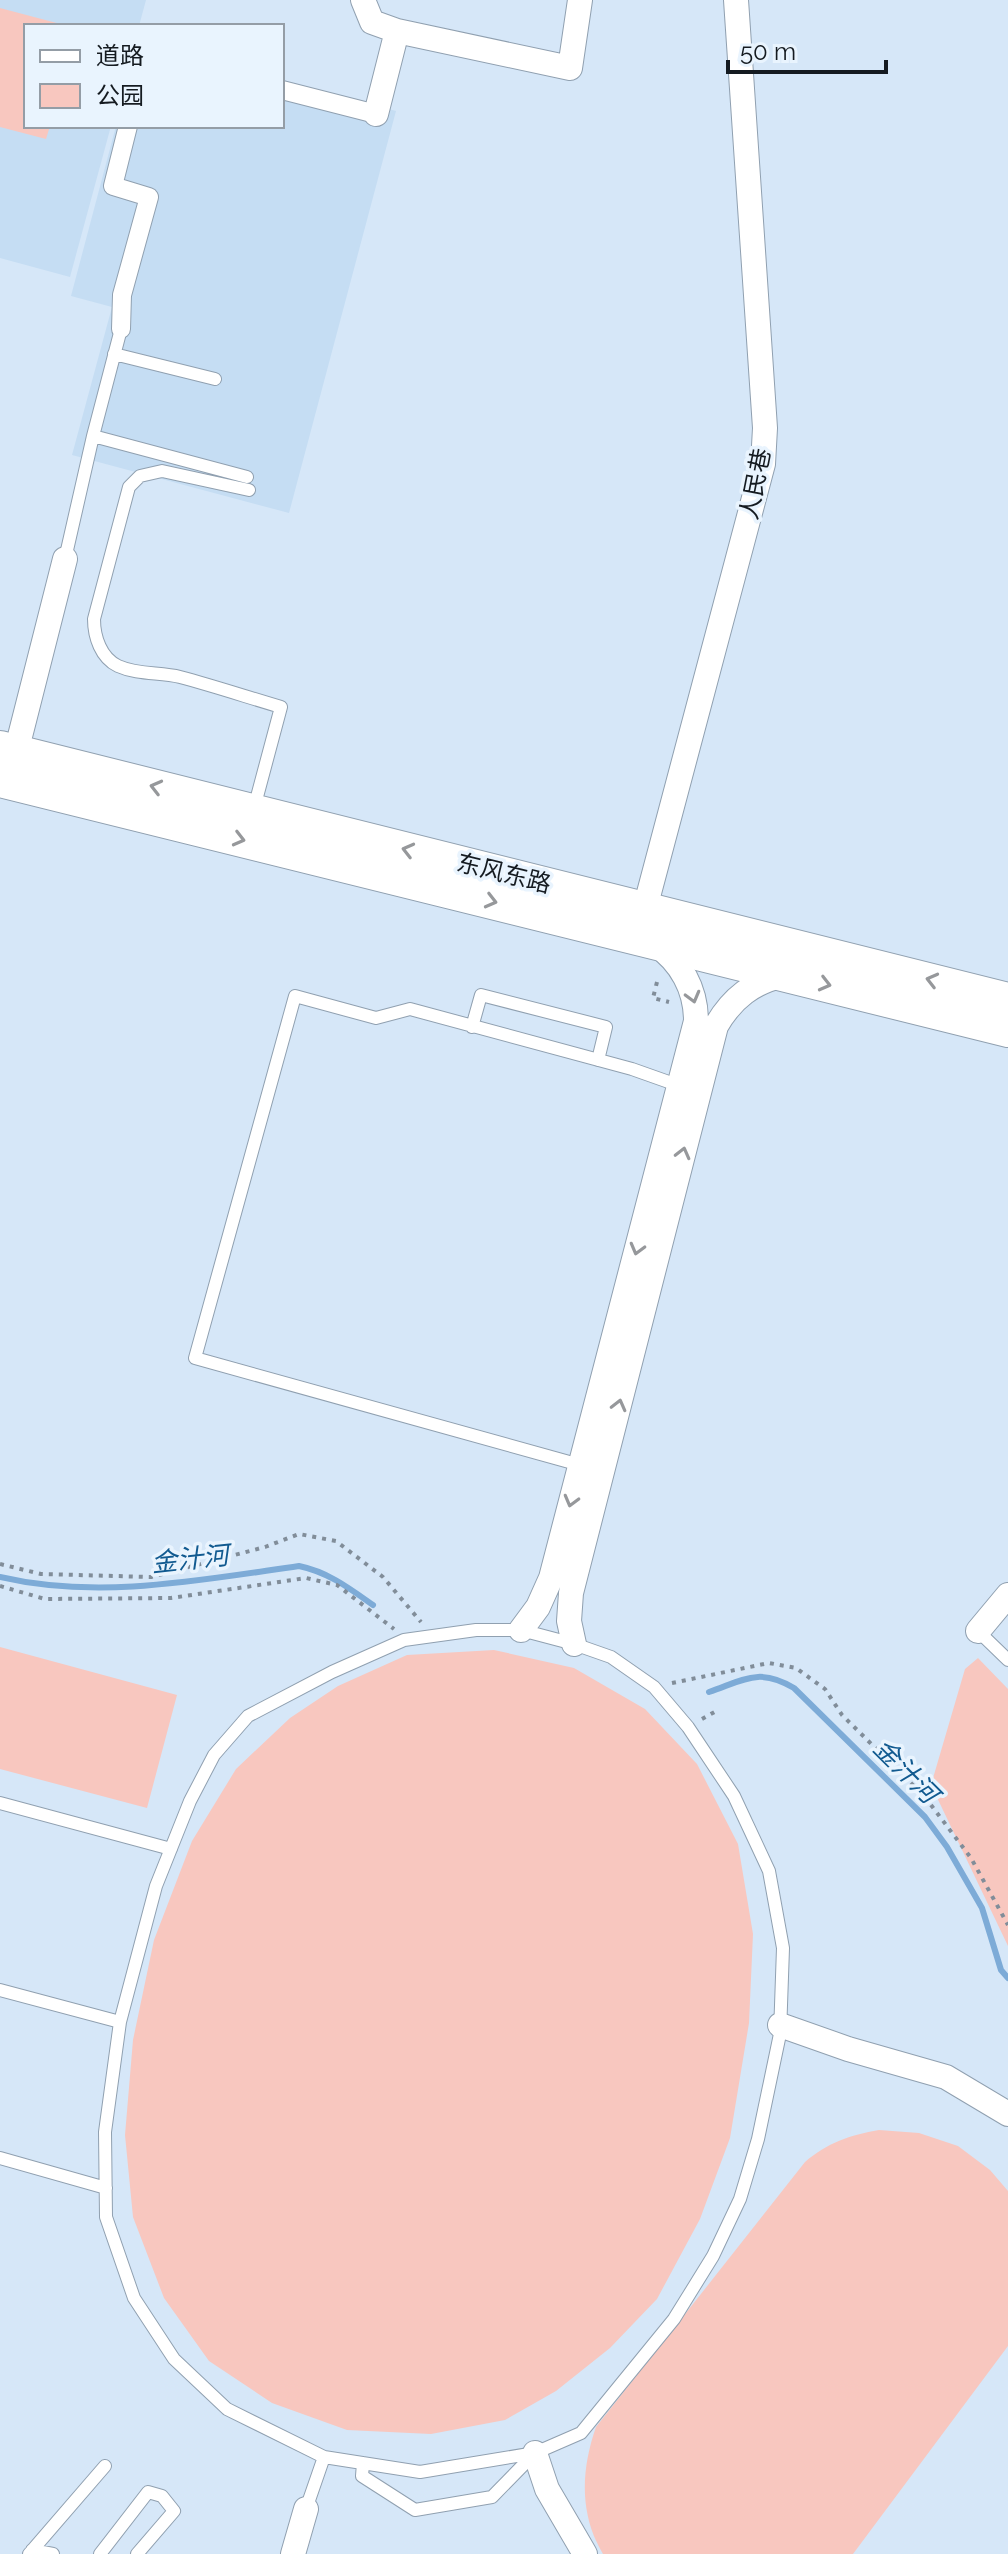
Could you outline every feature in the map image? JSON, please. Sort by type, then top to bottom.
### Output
[{"type":"main road","name":"东风东路","points":[[4,770],[631,920],[1008,1000]]},
{"type":"main road","name":"东风东路","points":[[4,770],[253,811],[631,920],[787,974],[1008,1030]]},
{"type":"street","points":[[363,0],[372,22],[397,31],[570,68],[580,0]]},
{"type":"street","name":"人民巷","points":[[631,920],[763,464],[765,428],[736,0]]},
{"type":"street","points":[[284,91],[376,114],[397,31]]},
{"type":"street","points":[[121,329],[122,295],[149,197],[113,186],[128,128]]},
{"type":"street","points":[[4,770],[65,559]]},
{"type":"street","points":[[521,1630],[538,1607],[551,1578],[696,1021],[692,989],[677,964],[631,920]]},
{"type":"street","points":[[574,1644],[569,1621],[571,1593],[716,1026],[723,1013],[744,991],[787,974]]},
{"type":"street","points":[[978,1631],[1008,1595]]},
{"type":"street","points":[[780,2025],[848,2049],[946,2077],[1008,2114]]},
{"type":"street","points":[[535,2453],[547,2489],[585,2554]]},
{"type":"street","points":[[293,2554],[306,2509]]},
{"type":"lane","points":[[65,559],[121,329]]},
{"type":"lane","points":[[114,354],[215,379]]},
{"type":"lane","points":[[93,436],[248,483],[162,471],[140,476],[129,487],[94,619],[94,635],[102,650],[116,665],[142,673],[176,676],[281,707],[253,811]]},
{"type":"lane","points":[[472,1027],[481,995],[606,1027],[598,1060]]},
{"type":"lane","points":[[580,1465],[195,1358],[295,996],[376,1018],[410,1009],[598,1060],[680,1086]]},
{"type":"lane","points":[[476,1630],[521,1630],[574,1644],[611,1657],[654,1687],[688,1727],[734,1796],[769,1871],[783,1948],[780,2025],[758,2139],[740,2199],[713,2256],[674,2319],[581,2433],[535,2453],[420,2472],[324,2457],[227,2409],[174,2359],[134,2298],[106,2217],[105,2132],[120,2022],[156,1886],[190,1801],[214,1755],[248,1716],[332,1672],[404,1640],[476,1630]]},
{"type":"lane","points":[[978,1631],[1008,1660]]},
{"type":"lane","points":[[0,1803],[171,1849]]},
{"type":"lane","points":[[0,1990],[120,2022]]},
{"type":"lane","points":[[0,2158],[106,2188]]},
{"type":"lane","points":[[363,2463],[362,2476],[415,2510],[492,2497],[535,2453]]},
{"type":"lane","points":[[306,2509],[324,2457]]},
{"type":"lane","points":[[31,2552],[105,2466]]},
{"type":"lane","points":[[100,2554],[148,2492],[162,2496],[174,2511],[137,2554]]},
{"type":"lane","points":[[31,2552],[53,2554]]},
{"type":"path","points":[[657,982],[653,998],[669,1002]]},
{"type":"path","points":[[0,1564],[41,1574],[151,1577],[265,1547],[299,1534],[336,1541],[383,1577],[432,1636]]},
{"type":"path","points":[[0,1586],[45,1599],[171,1598],[306,1578],[337,1585],[388,1622],[404,1640]]},
{"type":"path","points":[[654,1687],[769,1663],[796,1668],[825,1689],[842,1715],[925,1797],[971,1858],[1008,1925]]},
{"type":"shaded area","points":[[0,0],[146,0],[140,24],[24,24],[24,128],[110,128],[70,277],[0,258]]},
{"type":"shaded area","points":[[284,81],[396,111],[289,513],[72,455],[112,307],[71,296],[115,128],[284,128]]},
{"type":"green space","points":[[0,8],[60,24],[24,24],[24,128],[49,128],[46,139],[0,127]]},
{"type":"green space","points":[[0,1647],[177,1695],[147,1808],[0,1769]]},
{"type":"green space","points":[[494,1650],[574,1668],[645,1709],[697,1764],[738,1844],[753,1934],[749,2023],[730,2138],[700,2219],[657,2299],[610,2348],[556,2391],[505,2420],[431,2434],[347,2430],[272,2403],[209,2361],[164,2298],[133,2217],[125,2135],[133,2040],[154,1940],[192,1841],[236,1769],[290,1718],[338,1686],[407,1655]]},
{"type":"green space","points":[[978,1658],[1008,1689],[1008,1946],[931,1785],[965,1669]]},
{"type":"green space","points":[[879,2130],[919,2133],[958,2146],[990,2170],[1008,2191],[1008,2346],[853,2554],[603,2554],[590,2523],[585,2492],[587,2459],[596,2427],[805,2162],[839,2141]]},
{"type":"waterway","name":"金汁河","points":[[0,1577],[37,1584],[112,1587],[187,1582],[299,1566],[329,1576],[373,1605]]},
{"type":"waterway","name":"金汁河","points":[[709,1692],[761,1677],[794,1688],[925,1817],[947,1847],[982,1908],[1001,1970],[1008,1978]]}]
